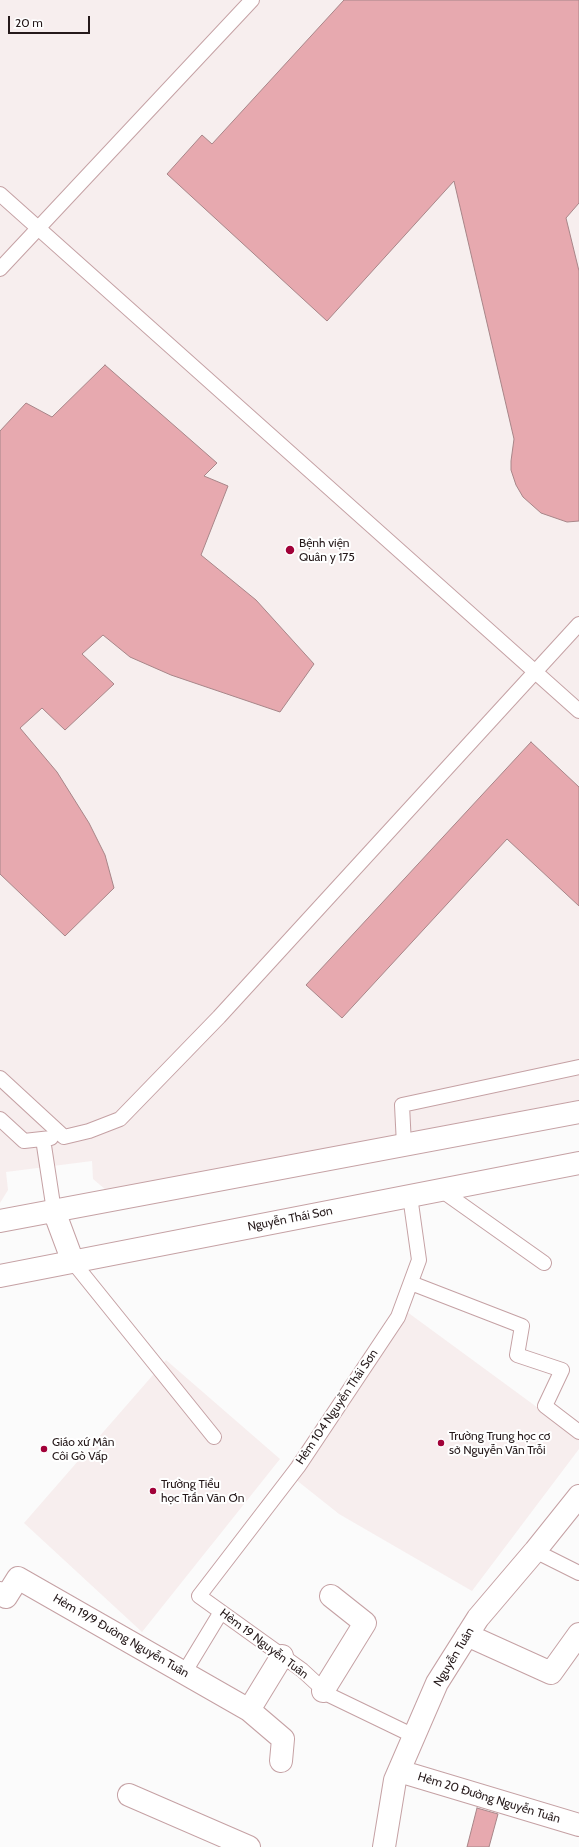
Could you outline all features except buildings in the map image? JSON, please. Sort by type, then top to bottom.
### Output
[{"type":"street","points":[[0,1221],[579,1112]]},
{"type":"street","name":"Nguyễn Thái Sơn","points":[[0,1276],[579,1163]]},
{"type":"street","points":[[54,1211],[73,1262]]},
{"type":"street","name":"Nguyễn Tuân","points":[[384,1847],[395,1780],[437,1684],[478,1618],[579,1496]]},
{"type":"street","name":"Hẻm 19/9 Đường Nguyễn Tuân","points":[[0,1593],[6,1597],[18,1578],[249,1710],[283,1739],[281,1761]]},
{"type":"street","points":[[323,1690],[365,1623],[331,1596]]},
{"type":"street","points":[[467,1635],[551,1673],[579,1634]]},
{"type":"street","points":[[249,1710],[282,1656]]},
{"type":"street","name":"Hẻm 20 Đường Nguyễn Tuân","points":[[399,1771],[579,1824]]},
{"type":"street","points":[[129,1795],[249,1847]]},
{"type":"lane","points":[[0,270],[252,0]]},
{"type":"lane","points":[[0,194],[579,711]]},
{"type":"lane","points":[[0,1119],[24,1141],[64,1137],[89,1131],[120,1119],[219,1017],[579,624]]},
{"type":"lane","points":[[404,1145],[402,1105],[579,1067]]},
{"type":"lane","points":[[0,1078],[64,1137]]},
{"type":"lane","points":[[43,1138],[54,1211]]},
{"type":"lane","points":[[441,1190],[544,1263]]},
{"type":"lane","name":"Hẻm 104 Nguyễn Thái Sơn","points":[[199,1596],[302,1460],[398,1317],[419,1260],[410,1196]]},
{"type":"lane","points":[[73,1262],[214,1437]]},
{"type":"lane","points":[[411,1283],[522,1326],[517,1354],[562,1370],[545,1406],[579,1432]]},
{"type":"lane","points":[[535,1551],[579,1573]]},
{"type":"lane","name":"Hẻm 19 Nguyễn Tuân","points":[[199,1596],[302,1670],[329,1696],[414,1736]]},
{"type":"lane","points":[[184,1673],[221,1612]]},
{"type":"shaded area","name":"Bệnh viện Quân y 175","points":[[0,0],[579,0],[579,1100],[106,1190],[93,1179],[92,1161],[6,1172],[8,1190],[0,1203]]},
{"type":"shaded area","name":"Trường Trung học cơ sở Nguyễn Văn Trỗi","points":[[399,1306],[579,1438],[579,1449],[472,1591],[339,1514],[285,1471]]},
{"type":"shaded area","name":"Trường Tiểu học Trần Văn Ơn","points":[[166,1360],[280,1459],[142,1632],[24,1523]]},
{"type":"place","name":"Bệnh viện Quân y 175","points":[[290,550]]},
{"type":"place","name":"Trường Trung học cơ sở Nguyễn Văn Trỗi","points":[[441,1443]]},
{"type":"place","name":"Giáo xứ Mân Côi Gò Vấp","points":[[44,1449]]},
{"type":"place","name":"Trường Tiểu học Trần Văn Ơn","points":[[153,1491]]}]
